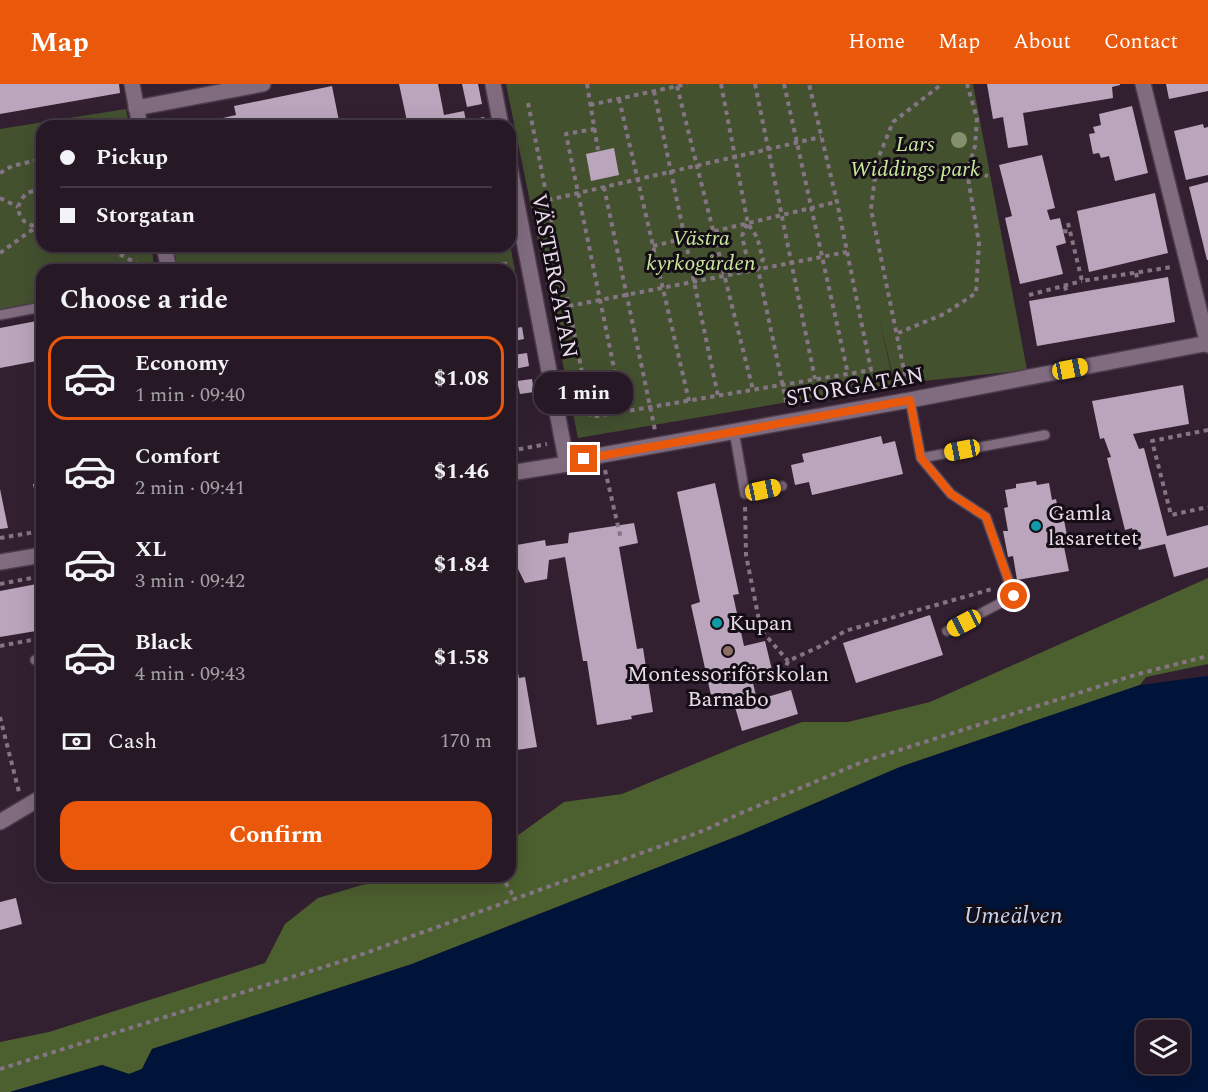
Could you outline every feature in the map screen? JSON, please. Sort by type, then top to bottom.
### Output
[{"type":"street","points":[[132,84],[139,120]]},
{"type":"street","points":[[136,108],[263,84]]},
{"type":"street","points":[[493,84],[500,120]]},
{"type":"street","points":[[1143,84],[1208,343]]},
{"type":"street","name":"VÄSTERGATAN","points":[[516,197],[566,457]]},
{"type":"street","name":"STORGATAN","points":[[516,472],[566,457],[602,455],[909,395],[1208,343]]},
{"type":"street","points":[[0,562],[36,556]]},
{"type":"street","points":[[0,822],[36,800]]},
{"type":"lane","points":[[0,315],[36,308]]},
{"type":"lane","points":[[909,395],[921,458],[951,494],[986,517],[1014,596],[947,631]]},
{"type":"lane","points":[[734,431],[745,494],[782,486]]},
{"type":"lane","points":[[921,458],[1045,435]]},
{"type":"path","points":[[587,84],[598,150]]},
{"type":"path","points":[[590,105],[687,84]]},
{"type":"path","points":[[721,84],[748,224],[757,237],[763,259],[758,269],[788,411]]},
{"type":"path","points":[[755,84],[815,380]]},
{"type":"path","points":[[784,84],[848,374]]},
{"type":"path","points":[[528,104],[591,417],[871,370],[837,202],[809,84]]},
{"type":"path","points":[[909,395],[871,209],[877,161],[893,122],[942,84]]},
{"type":"path","points":[[898,333],[944,314],[976,293],[979,243],[967,172],[975,146],[977,118],[967,84]]},
{"type":"path","points":[[677,86],[753,390]]},
{"type":"path","points":[[654,91],[718,396]]},
{"type":"path","points":[[619,99],[689,401]]},
{"type":"path","points":[[595,129],[566,134],[623,412]]},
{"type":"path","points":[[548,200],[821,137]]},
{"type":"path","points":[[0,173],[12,166],[36,160]]},
{"type":"path","points":[[967,172],[988,176]]},
{"type":"path","points":[[604,187],[656,434]]},
{"type":"path","points":[[36,190],[31,190],[23,195],[18,207],[22,220],[36,227]]},
{"type":"path","points":[[0,198],[18,207]]},
{"type":"path","points":[[653,246],[837,202]]},
{"type":"path","points":[[1068,223],[1082,281]]},
{"type":"path","points":[[748,224],[742,236],[748,262],[758,269]]},
{"type":"path","points":[[0,253],[36,227]]},
{"type":"path","points":[[1063,231],[1071,232]]},
{"type":"path","points":[[115,252],[138,264]]},
{"type":"path","points":[[569,306],[847,252]]},
{"type":"path","points":[[504,264],[529,260]]},
{"type":"path","points":[[1029,295],[1082,281],[1188,265]]},
{"type":"path","points":[[1136,273],[1138,283]]},
{"type":"path","points":[[1065,286],[1067,295]]},
{"type":"path","points":[[1208,430],[1152,441],[1171,515],[1208,507]]},
{"type":"path","points":[[516,450],[549,444],[566,457]]},
{"type":"path","points":[[602,455],[621,539]]},
{"type":"path","points":[[745,494],[746,555],[761,630],[788,661]]},
{"type":"path","points":[[0,538],[36,532]]},
{"type":"path","points":[[0,584],[36,577]]},
{"type":"path","points":[[780,682],[788,661],[823,645],[845,631],[1009,584]]},
{"type":"path","points":[[0,646],[36,639]]},
{"type":"path","points":[[0,1070],[349,959],[705,830],[739,813],[862,762],[1138,674],[1208,656]]},
{"type":"path","points":[[0,717],[23,808]]},
{"type":"path","points":[[505,882],[515,899]]},
{"type":"green space","name":"Västra kyrkogården","points":[[506,84],[973,84],[1027,370],[895,384],[879,318],[894,384],[578,438],[516,133],[516,120],[513,120]]},
{"type":"green space","points":[[126,109],[128,120],[57,120]]},
{"type":"green space","points":[[36,123],[36,252],[152,252],[154,264],[36,264],[36,305],[0,313],[0,129]]},
{"type":"green space","points":[[186,252],[511,252],[514,264],[175,264],[173,254]]},
{"type":"green space","points":[[1208,578],[1208,664],[1146,677],[1140,685],[900,767],[743,834],[412,964],[152,1049],[142,1069],[129,1074],[102,1065],[10,1092],[0,1092],[0,1042],[49,1032],[265,963],[285,924],[318,898],[362,885],[383,882],[516,882],[516,837],[564,802],[622,794],[802,722],[848,722],[930,702]]},
{"type":"water","name":"Umeälven","points":[[1208,676],[1208,1092],[10,1092],[102,1065],[129,1074],[142,1069],[152,1049],[412,964],[743,834],[900,767],[1140,685]]},
{"type":"building","points":[[0,84],[119,84],[120,93],[0,114]]},
{"type":"building","points":[[399,84],[438,84],[444,115],[464,111],[466,120],[407,120]]},
{"type":"building","points":[[462,84],[478,84],[482,104],[467,107]]},
{"type":"building","points":[[987,84],[1120,85],[1112,87],[1113,98],[1023,113],[1028,145],[1008,148],[1003,117],[993,119]]},
{"type":"building","points":[[1166,84],[1208,84],[1208,91],[1169,99]]},
{"type":"building","points":[[332,86],[339,120],[214,120],[236,115],[234,106]]},
{"type":"building","points":[[1132,106],[1148,173],[1115,181],[1109,156],[1101,158],[1099,153],[1093,154],[1089,134],[1095,133],[1093,127],[1101,125],[1099,114]]},
{"type":"building","points":[[1203,124],[1204,128],[1208,127],[1208,175],[1186,180],[1174,131]]},
{"type":"building","points":[[614,148],[619,175],[591,181],[586,154]]},
{"type":"building","points":[[1042,155],[1055,208],[1047,210],[1050,220],[1060,218],[1066,243],[1056,246],[1063,274],[1020,284],[1005,218],[1012,216],[999,165]]},
{"type":"building","points":[[1208,182],[1208,260],[1207,260],[1189,187]]},
{"type":"building","points":[[1155,193],[1168,253],[1089,272],[1077,211]]},
{"type":"building","points":[[1168,277],[1175,322],[1037,346],[1029,301]]},
{"type":"building","points":[[36,321],[36,361],[0,368],[0,328]]},
{"type":"building","points":[[522,327],[524,339],[516,341],[516,328]]},
{"type":"building","points":[[527,353],[529,366],[516,369],[516,355]]},
{"type":"building","points":[[532,379],[534,392],[520,394],[517,381]]},
{"type":"building","points":[[1183,385],[1189,424],[1133,434],[1139,449],[1144,448],[1167,536],[1208,525],[1208,567],[1174,577],[1165,544],[1139,550],[1132,528],[1125,530],[1107,458],[1111,457],[1104,438],[1100,439],[1092,401]]},
{"type":"building","points":[[881,436],[883,444],[895,441],[903,474],[812,495],[809,482],[795,485],[791,465],[804,462],[802,454]]},
{"type":"building","name":"Gamla lasarettet","points":[[1036,481],[1037,485],[1049,483],[1052,500],[1056,499],[1060,521],[1064,520],[1069,546],[1064,547],[1069,571],[1017,580],[1013,556],[1008,557],[1003,531],[1008,531],[1004,508],[1008,507],[1005,490],[1016,488],[1016,484]]},
{"type":"building","points":[[36,483],[36,499],[33,484]]},
{"type":"building","name":"Kupan","points":[[715,483],[739,594],[733,595],[744,646],[765,641],[773,674],[752,679],[757,700],[791,690],[798,714],[742,731],[734,695],[712,700],[691,605],[700,602],[677,492]]},
{"type":"building","points":[[0,489],[8,528],[0,529]]},
{"type":"building","points":[[634,523],[638,543],[619,547],[637,649],[643,648],[653,712],[631,716],[632,719],[597,725],[587,661],[583,661],[565,557],[549,560],[547,579],[525,583],[516,565],[516,545],[545,540],[546,546],[568,543],[569,533]]},
{"type":"building","points":[[36,584],[36,631],[0,637],[0,591]]},
{"type":"building","points":[[930,615],[943,655],[856,683],[843,643]]},
{"type":"building","points":[[516,662],[519,678],[525,677],[537,747],[516,750]]},
{"type":"building","points":[[16,898],[22,924],[0,930],[0,902]]},
{"type":"place","name":"Gamla lasarettet","points":[[1036,526]]},
{"type":"place","name":"Kupan","points":[[717,623]]},
{"type":"place","name":"Montessoriförskolan Barnabo","points":[[728,651]]},
{"type":"route","points":[[584,459],[910,400],[921,458],[951,494],[986,517],[1014,596]]},
{"type":"park label","name":"Lars Widdings park","points":[[915,156]]}]
